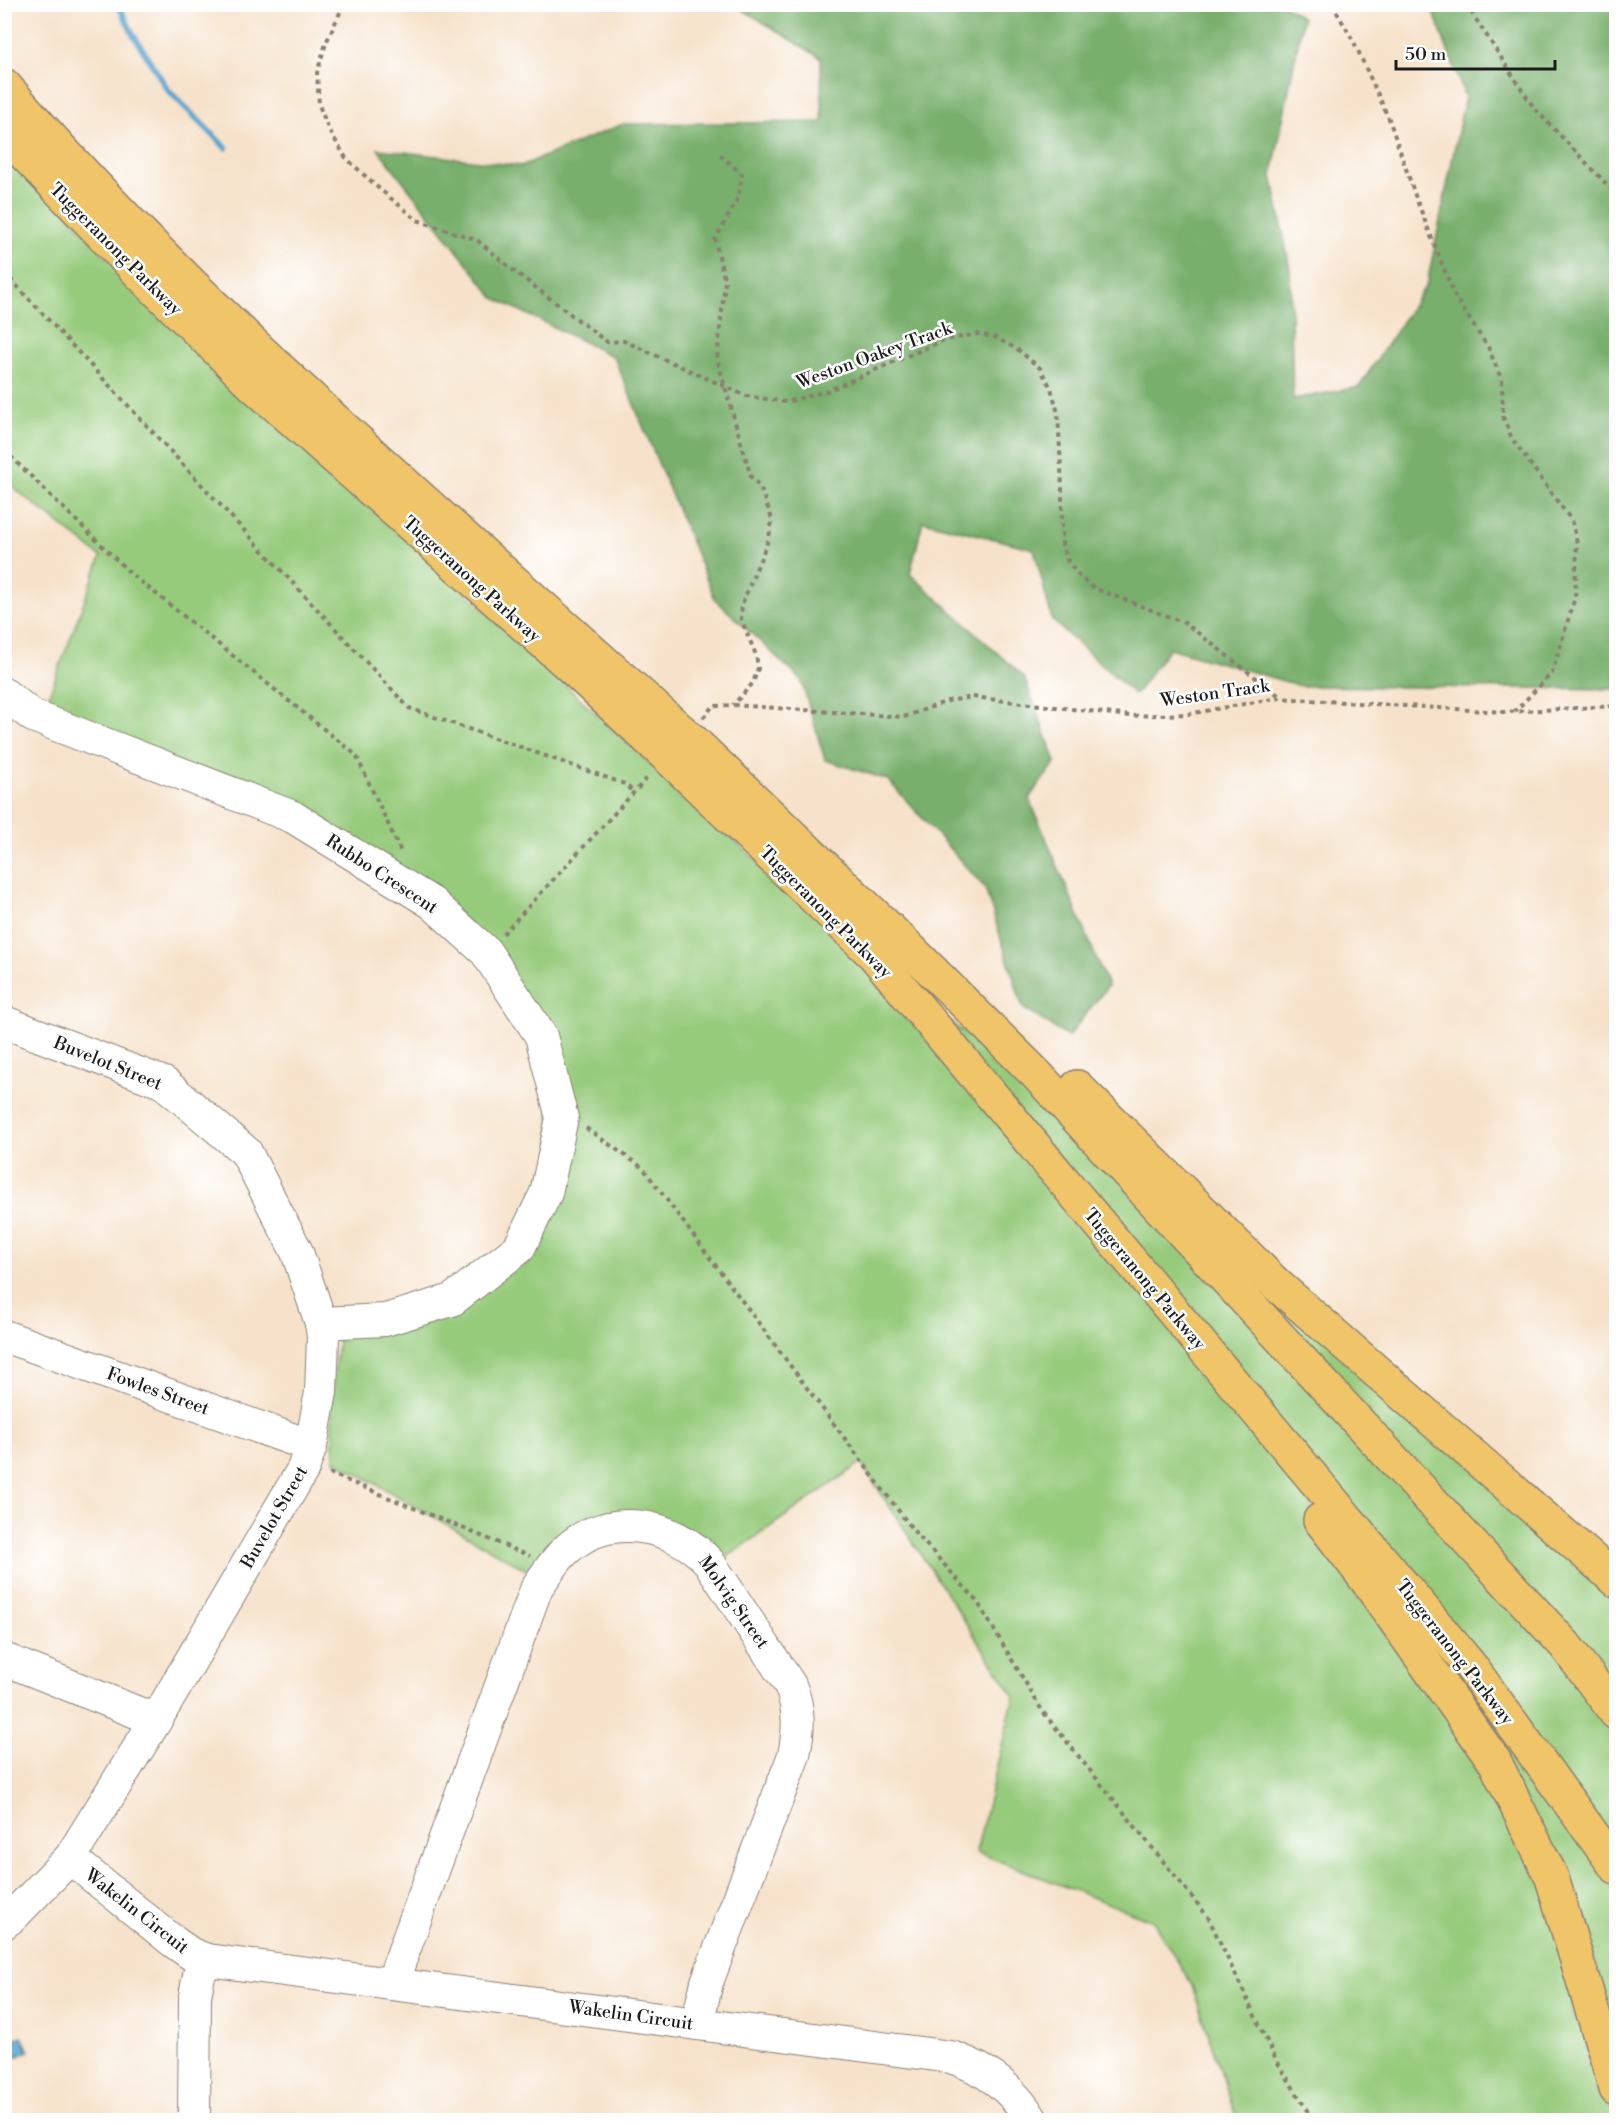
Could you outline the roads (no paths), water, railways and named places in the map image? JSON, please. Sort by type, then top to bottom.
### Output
[{"type":"highway","name":"Tuggeranong Parkway","points":[[4,85],[85,175],[164,257],[653,725],[874,955],[1469,1664],[1617,1867]]},
{"type":"highway","name":"Tuggeranong Parkway","points":[[4,133],[148,282],[253,385],[569,665],[653,725]]},
{"type":"highway","name":"Tuggeranong Parkway","points":[[679,751],[903,942],[1037,1075],[1565,1646],[1617,1713]]},
{"type":"highway","points":[[903,942],[1051,1062],[1276,1284],[1617,1580]]},
{"type":"highway","points":[[1044,1159],[1368,1582],[1495,1762],[1552,1878],[1617,2089]]},
{"type":"street","name":"Rubbo Crescent","points":[[4,694],[33,716],[293,817],[432,903],[486,952],[541,1036],[562,1118],[546,1193],[519,1248],[452,1300],[385,1320],[321,1323]]},
{"type":"street","name":"Buvelot Street","points":[[4,1022],[164,1083],[246,1152],[297,1252],[321,1323],[322,1337],[321,1392],[307,1457],[156,1719],[70,1858],[4,1923]]},
{"type":"street","name":"Fowles Street","points":[[4,1336],[307,1457]]},
{"type":"street","name":"Molvig Street","points":[[392,1983],[537,1587],[566,1550],[579,1541],[595,1533],[616,1527],[654,1528],[685,1541],[709,1562],[790,1685],[797,1701],[798,1738],[794,1755],[707,1982],[697,2024]]},
{"type":"street","points":[[4,1659],[156,1719]]},
{"type":"street","name":"Wakelin Circuit","points":[[70,1858],[174,1942],[191,1954],[207,1960],[951,2057],[970,2063],[993,2078],[1012,2094],[1032,2121]]},
{"type":"street","name":"Wakelin Circuit","points":[[194,2121],[195,1996],[198,1975],[207,1960]]},
{"type":"water","points":[[22,2036],[29,2051],[5,2062],[5,2044]]},
{"type":"waterway","points":[[118,4],[133,34],[168,90],[226,148]]}]
